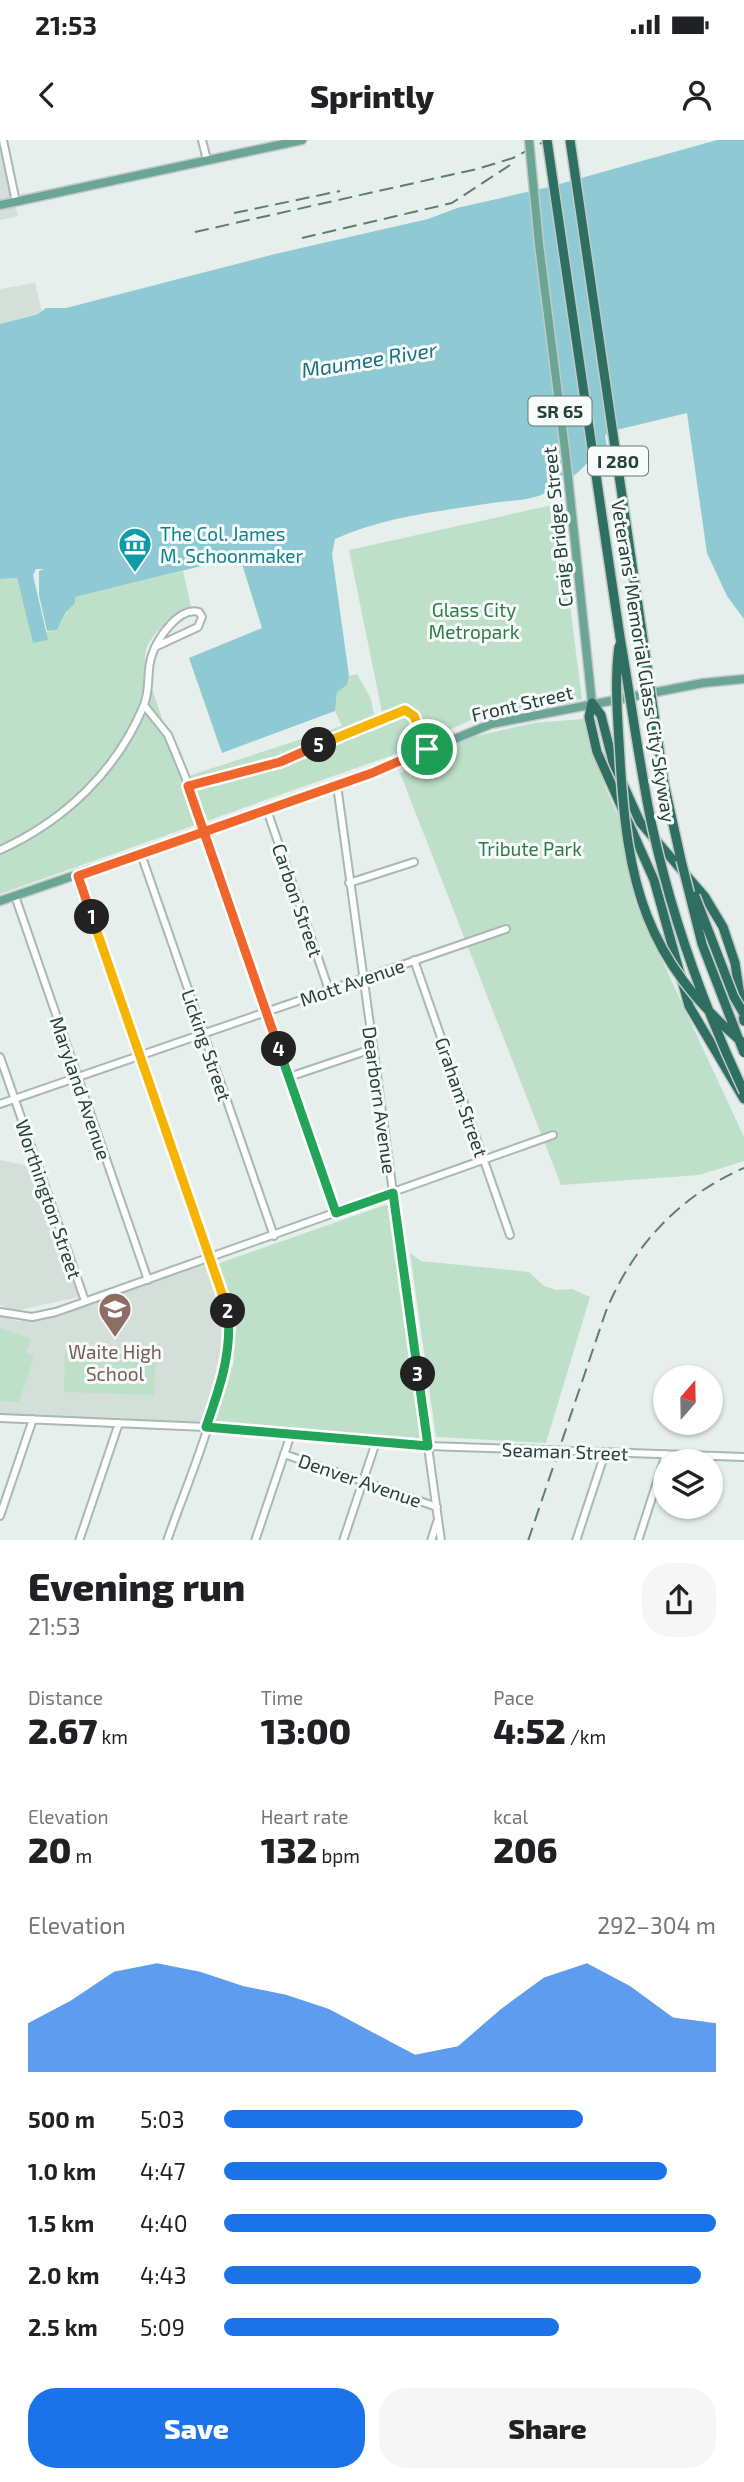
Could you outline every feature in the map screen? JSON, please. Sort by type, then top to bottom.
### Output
[{"type":"highway","name":"Veterans' Memorial Glass City Skyway","points":[[547,140],[620,637],[650,813],[668,890],[700,988],[744,1092]]},
{"type":"highway","name":"Veterans' Memorial Glass City Skyway","points":[[570,140],[664,783],[702,944],[744,1053]]},
{"type":"highway","points":[[620,637],[618,710],[624,830],[638,895],[664,954],[686,986],[744,1044]]},
{"type":"highway","points":[[592,703],[601,715],[610,752],[640,822],[705,897],[723,928],[735,963],[744,1021]]},
{"type":"highway","points":[[592,703],[589,717],[597,752],[654,880],[689,1006],[744,1099]]},
{"type":"highway","points":[[681,860],[734,997],[744,1014]]},
{"type":"main road","points":[[0,205],[302,140]]},
{"type":"main road","name":"Craig Bridge Street","points":[[528,140],[592,703]]},
{"type":"main road","name":"Front Street","points":[[0,901],[337,785],[491,724],[703,683],[744,679]]},
{"type":"street","points":[[3,140],[16,202]]},
{"type":"street","points":[[202,140],[207,160]]},
{"type":"street","points":[[0,850],[55,819],[97,780],[116,756],[144,705],[150,686],[150,664],[155,647],[187,611],[198,612],[202,617],[198,627],[155,647]]},
{"type":"street","points":[[144,705],[168,735],[188,786],[336,1213]]},
{"type":"street","points":[[188,786],[280,762],[405,710],[414,716],[427,749]]},
{"type":"street","name":"Dearborn Avenue","points":[[337,785],[441,1540]]},
{"type":"street","name":"Carbon Street","points":[[267,810],[329,990]]},
{"type":"street","name":"Licking Street","points":[[141,853],[274,1236]]},
{"type":"street","points":[[349,883],[414,862]]},
{"type":"street","points":[[78,876],[228,1309],[230,1334],[224,1374],[167,1540]]},
{"type":"street","name":"Maryland Avenue","points":[[15,896],[148,1280]]},
{"type":"street","name":"Mott Avenue","points":[[0,1104],[506,929]]},
{"type":"street","name":"Graham Street","points":[[414,960],[510,1235]]},
{"type":"street","points":[[289,1077],[372,1049]]},
{"type":"street","name":"Worthington Street","points":[[0,1057],[85,1301]]},
{"type":"street","points":[[0,1312],[32,1317],[85,1301],[554,1135]]},
{"type":"street","name":"Seaman Street","points":[[0,1418],[206,1427],[428,1446],[653,1454]]},
{"type":"street","points":[[0,1516],[33,1419]]},
{"type":"street","points":[[79,1540],[119,1423]]},
{"type":"street","points":[[255,1540],[291,1434]]},
{"type":"street","points":[[343,1540],[376,1441]]},
{"type":"street","points":[[576,1540],[605,1453]]},
{"type":"street","name":"Denver Avenue","points":[[284,1454],[437,1507]]},
{"type":"street","name":"Seaman Street","points":[[723,1456],[744,1457]]},
{"type":"street","points":[[638,1540],[653,1494]]},
{"type":"street","points":[[431,1540],[438,1520]]},
{"type":"shaded area","points":[[0,152],[3,152],[18,216],[0,220]]},
{"type":"shaded area","points":[[35,283],[42,312],[0,324],[0,289]]},
{"type":"shaded area","points":[[0,1160],[33,1167],[78,1297],[15,1311],[0,1305]]},
{"type":"shaded area","name":"Waite High School","points":[[211,1258],[227,1309],[230,1343],[206,1427],[0,1418],[0,1315],[18,1321],[48,1318]]},
{"type":"green space","name":"Glass City Metropark","points":[[557,504],[582,699],[480,716],[390,756],[0,894],[0,579],[17,578],[33,643],[47,640],[46,632],[57,630],[75,597],[183,571],[191,606],[158,630],[145,656],[147,674],[182,778],[342,726],[335,711],[337,692],[346,685],[349,676],[357,674],[371,699],[374,715],[382,712],[349,550]]},
{"type":"green space","name":"Tribute Park","points":[[583,719],[606,789],[620,820],[635,902],[744,1137],[744,1161],[699,1175],[561,1185],[400,773],[463,739],[534,723]]},
{"type":"green space","points":[[388,1204],[421,1441],[212,1421],[233,1365],[235,1323],[217,1264]]},
{"type":"green space","points":[[410,1253],[421,1261],[529,1272],[544,1286],[556,1290],[572,1289],[590,1297],[546,1443],[436,1437]]},
{"type":"green space","points":[[0,1328],[31,1339],[26,1353],[34,1356],[19,1402],[0,1401]]},
{"type":"green space","points":[[65,1350],[156,1354],[154,1395],[64,1392]]},
{"type":"water","name":"Maumee River","points":[[717,140],[744,140],[744,619],[727,596],[707,553],[687,413],[608,432],[605,436],[607,447],[595,448],[586,464],[571,478],[535,497],[412,516],[372,525],[335,539],[332,554],[349,676],[347,685],[337,692],[335,711],[222,753],[189,658],[262,628],[241,561],[218,562],[75,597],[75,603],[66,612],[57,630],[47,631],[39,595],[39,571],[44,569],[36,569],[33,575],[48,640],[33,643],[17,578],[0,579],[0,324],[38,314],[46,308],[66,308],[275,254],[428,219],[457,208],[549,187]]},
{"type":"railway","points":[[195,232],[477,169],[513,158],[547,140]]},
{"type":"railway","points":[[302,238],[452,203],[510,165]]},
{"type":"railway","points":[[234,213],[340,191]]},
{"type":"railway","points":[[528,1540],[606,1311],[617,1287],[644,1245],[679,1208],[699,1193],[744,1168]]},
{"type":"place","name":"The Col. James M. Schoonmaker","points":[[135,574]]},
{"type":"place","name":"Waite High School","points":[[115,1339]]},
{"type":"route","points":[[427,749],[372,773],[337,785],[204,832],[78,876],[228,1309],[228,1358],[206,1427],[428,1446],[393,1193],[336,1213],[204,832],[200,817],[188,786],[280,762],[392,713],[405,710],[414,716],[427,749]]}]
